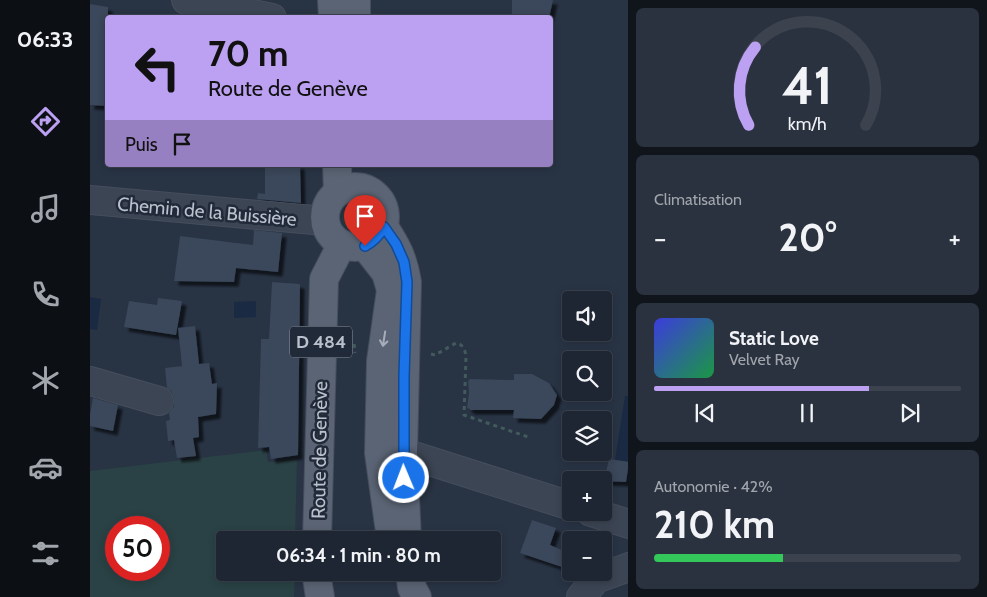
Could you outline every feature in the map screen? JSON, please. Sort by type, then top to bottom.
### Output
[{"type":"main road","points":[[332,0],[333,15]]},
{"type":"main road","points":[[356,0],[356,15]]},
{"type":"main road","points":[[337,167],[338,192]]},
{"type":"main road","points":[[391,531],[391,453],[407,282],[404,262],[396,244],[384,227],[385,208],[365,177],[357,186],[338,192],[327,205],[325,221],[328,231],[334,239],[353,245],[386,273],[391,290],[380,361],[391,453],[405,531]]},
{"type":"main road","name":"Route de Genève","points":[[317,531],[324,279],[353,245],[373,242],[380,235],[384,227]]},
{"type":"main road","points":[[312,597],[315,581]]},
{"type":"main road","points":[[317,581],[320,597]]},
{"type":"street","points":[[186,0],[258,15]]},
{"type":"street","name":"Chemin de la Buissière","points":[[90,200],[325,221]]},
{"type":"street","points":[[90,381],[159,401]]},
{"type":"street","points":[[391,453],[562,503]]},
{"type":"street","points":[[612,519],[628,524]]},
{"type":"street","points":[[581,597],[596,579],[628,567]]},
{"type":"path","points":[[426,351],[435,355],[456,343],[461,345],[466,356],[464,416],[531,438]]},
{"type":"green space","points":[[355,205],[364,209],[368,218],[364,227],[355,231],[346,227],[342,218],[346,209]]},
{"type":"green space","points":[[266,450],[268,462],[297,460],[295,531],[216,531],[216,581],[295,581],[294,597],[90,597],[90,471]]},
{"type":"water","points":[[90,297],[101,299],[97,330],[90,329]]},
{"type":"water","points":[[256,301],[256,317],[234,318],[234,302]]},
{"type":"water","points":[[625,396],[628,396],[628,462],[615,460]]},
{"type":"building","points":[[512,0],[553,0],[550,15],[512,15]]},
{"type":"building","points":[[90,4],[108,7],[108,15],[105,15],[105,106],[90,105]]},
{"type":"building","points":[[265,167],[300,167],[301,203],[257,199],[258,193],[265,194]]},
{"type":"building","points":[[254,230],[282,233],[278,272],[236,268],[234,282],[174,281],[180,236],[253,245]]},
{"type":"building","points":[[272,282],[300,284],[298,455],[271,459],[269,447],[258,448],[261,339],[269,339]]},
{"type":"building","points":[[158,298],[182,301],[176,335],[124,327],[129,301],[157,305]]},
{"type":"building","points":[[195,326],[199,364],[209,363],[212,384],[217,383],[216,414],[198,417],[199,437],[193,438],[196,456],[177,458],[174,440],[168,441],[166,421],[170,420],[169,413],[174,406],[174,398],[171,391],[167,388],[165,368],[182,366],[178,328]]},
{"type":"building","points":[[514,374],[532,374],[549,383],[557,395],[554,405],[541,419],[513,418],[514,410],[470,410],[467,408],[468,381],[470,379],[514,380]]},
{"type":"building","points":[[93,398],[118,405],[113,431],[90,426]]},
{"type":"building","points":[[612,459],[628,462],[626,482],[612,481],[612,471],[606,471],[609,461]]},
{"type":"building","points":[[532,520],[556,528],[550,545],[562,550],[562,567],[520,553]]},
{"type":"route","points":[[365,246],[373,242],[380,235],[384,227],[396,244],[404,262],[407,282],[405,303],[404,478]]}]
